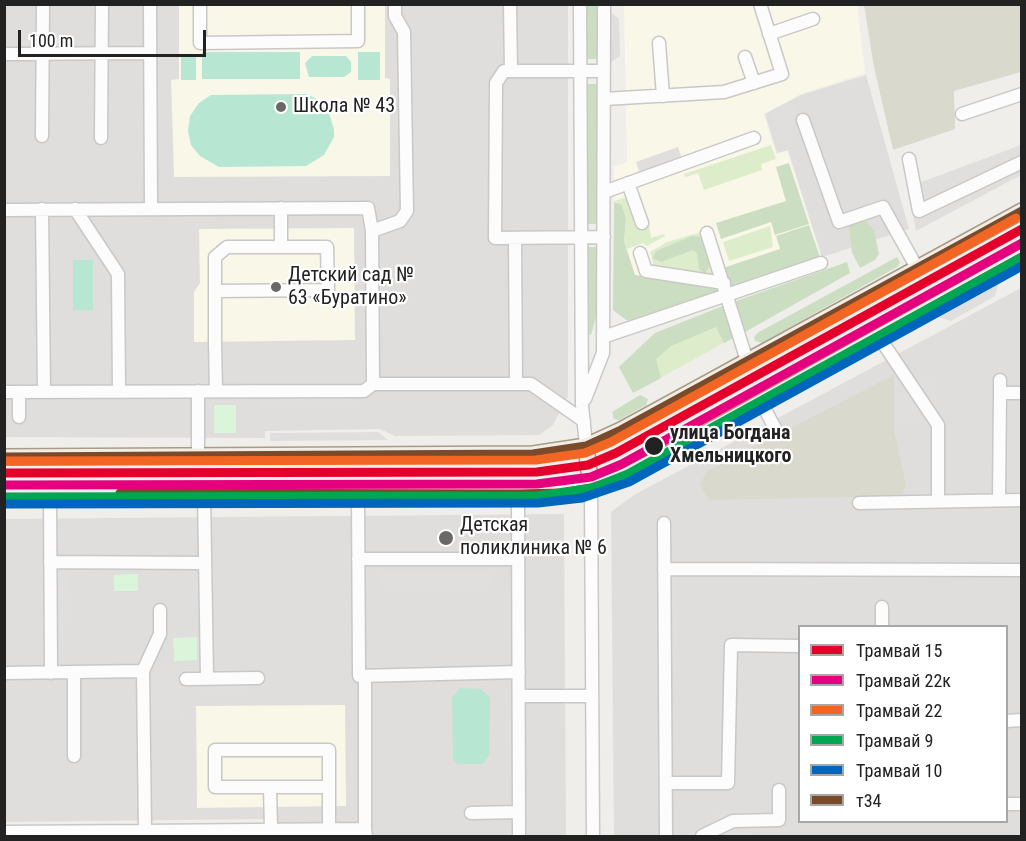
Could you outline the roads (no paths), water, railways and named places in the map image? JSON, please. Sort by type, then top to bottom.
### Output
[{"type":"main road","points":[[4,457],[533,454],[585,446],[612,435],[1022,211]]},
{"type":"main road","points":[[4,493],[518,494],[562,493],[591,488],[621,478],[1022,257]]},
{"type":"main road","points":[[585,446],[591,488]]},
{"type":"street","points":[[42,136],[43,4]]},
{"type":"street","points":[[101,138],[102,4]]},
{"type":"street","points":[[150,4],[152,209]]},
{"type":"street","points":[[200,4],[200,43],[358,41],[358,4]]},
{"type":"street","points":[[372,231],[400,221],[408,212],[404,32],[395,16],[395,4]]},
{"type":"street","points":[[510,4],[511,71]]},
{"type":"street","points":[[580,4],[582,405],[585,446]]},
{"type":"street","points":[[582,405],[603,353],[604,4]]},
{"type":"street","points":[[604,99],[724,92],[782,74],[760,4]]},
{"type":"street","points":[[769,34],[813,19]]},
{"type":"street","points":[[659,43],[663,96]]},
{"type":"street","points":[[4,54],[150,53]]},
{"type":"street","points":[[745,57],[754,83]]},
{"type":"street","points":[[604,71],[504,71],[496,83],[495,238],[604,237]]},
{"type":"street","points":[[962,114],[1022,94]]},
{"type":"street","points":[[803,120],[839,222],[883,207],[917,268]]},
{"type":"street","points":[[604,192],[754,138]]},
{"type":"street","points":[[909,159],[919,211],[1022,162]]},
{"type":"street","points":[[628,183],[642,223]]},
{"type":"street","points":[[281,208],[281,247]]},
{"type":"street","points":[[4,210],[368,208],[372,231],[373,384]]},
{"type":"street","points":[[42,209],[44,392]]},
{"type":"street","points":[[75,209],[118,274],[118,391]]},
{"type":"street","points":[[707,233],[747,361]]},
{"type":"street","points":[[515,238],[516,384]]},
{"type":"street","points":[[215,291],[328,290],[327,247],[227,248],[215,257],[215,291],[216,391]]},
{"type":"street","points":[[640,253],[646,271],[725,289]]},
{"type":"street","points":[[603,337],[725,289],[821,263]]},
{"type":"street","points":[[879,337],[938,425],[938,501]]},
{"type":"street","points":[[4,392],[364,391],[373,384],[531,384],[584,421]]},
{"type":"street","points":[[999,500],[1000,387],[1022,393]]},
{"type":"street","points":[[198,391],[198,456]]},
{"type":"street","points":[[18,392],[19,417]]},
{"type":"street","points":[[761,402],[776,430]]},
{"type":"street","points":[[591,488],[593,837]]},
{"type":"street","points":[[50,493],[51,673]]},
{"type":"street","points":[[204,493],[207,678]]},
{"type":"street","points":[[358,494],[359,676],[519,672]]},
{"type":"street","points":[[518,494],[519,837]]},
{"type":"street","points":[[859,502],[1022,500]]},
{"type":"street","points":[[664,523],[666,837]]},
{"type":"street","points":[[358,559],[518,559]]},
{"type":"street","points":[[50,562],[204,563]]},
{"type":"street","points":[[664,569],[1022,570]]},
{"type":"street","points":[[882,607],[882,625]]},
{"type":"street","points":[[145,831],[143,671],[160,634],[160,610]]},
{"type":"street","points":[[666,783],[728,783],[731,645],[798,645]]},
{"type":"street","points":[[4,673],[143,671]]},
{"type":"street","points":[[74,672],[75,756]]},
{"type":"street","points":[[4,832],[278,832],[329,829],[366,833],[365,676]]},
{"type":"street","points":[[186,679],[258,678]]},
{"type":"street","points":[[519,696],[592,696]]},
{"type":"street","points":[[329,787],[215,787],[215,750],[329,750],[329,787],[329,829]]},
{"type":"street","points":[[270,787],[278,832]]},
{"type":"street","points":[[702,837],[733,821],[779,820],[779,790]]},
{"type":"street","points":[[471,813],[519,812]]},
{"type":"tram line","name":"22","points":[[4,461],[536,460],[585,453],[611,442],[1016,218]]},
{"type":"tram line","name":"15","points":[[4,473],[537,472],[588,465],[616,453],[1022,229]]},
{"type":"tram line","name":"22к","points":[[4,485],[537,484],[591,477],[622,464],[1022,243]]},
{"type":"tram line","name":"9","points":[[4,497],[537,496],[593,488],[628,474],[1022,257]]},
{"type":"tram line","name":"10","points":[[4,504],[538,503],[582,498],[629,482],[1022,266]]},
{"type":"place","name":"Школа № 43","points":[[281,107]]},
{"type":"place","name":"Детский сад № 63 «Буратино»","points":[[276,287]]},
{"type":"place","name":"улица Богдана Хмельницкого","points":[[654,446]]},
{"type":"place","name":"Детская поликлиника № 6","points":[[446,538]]}]
